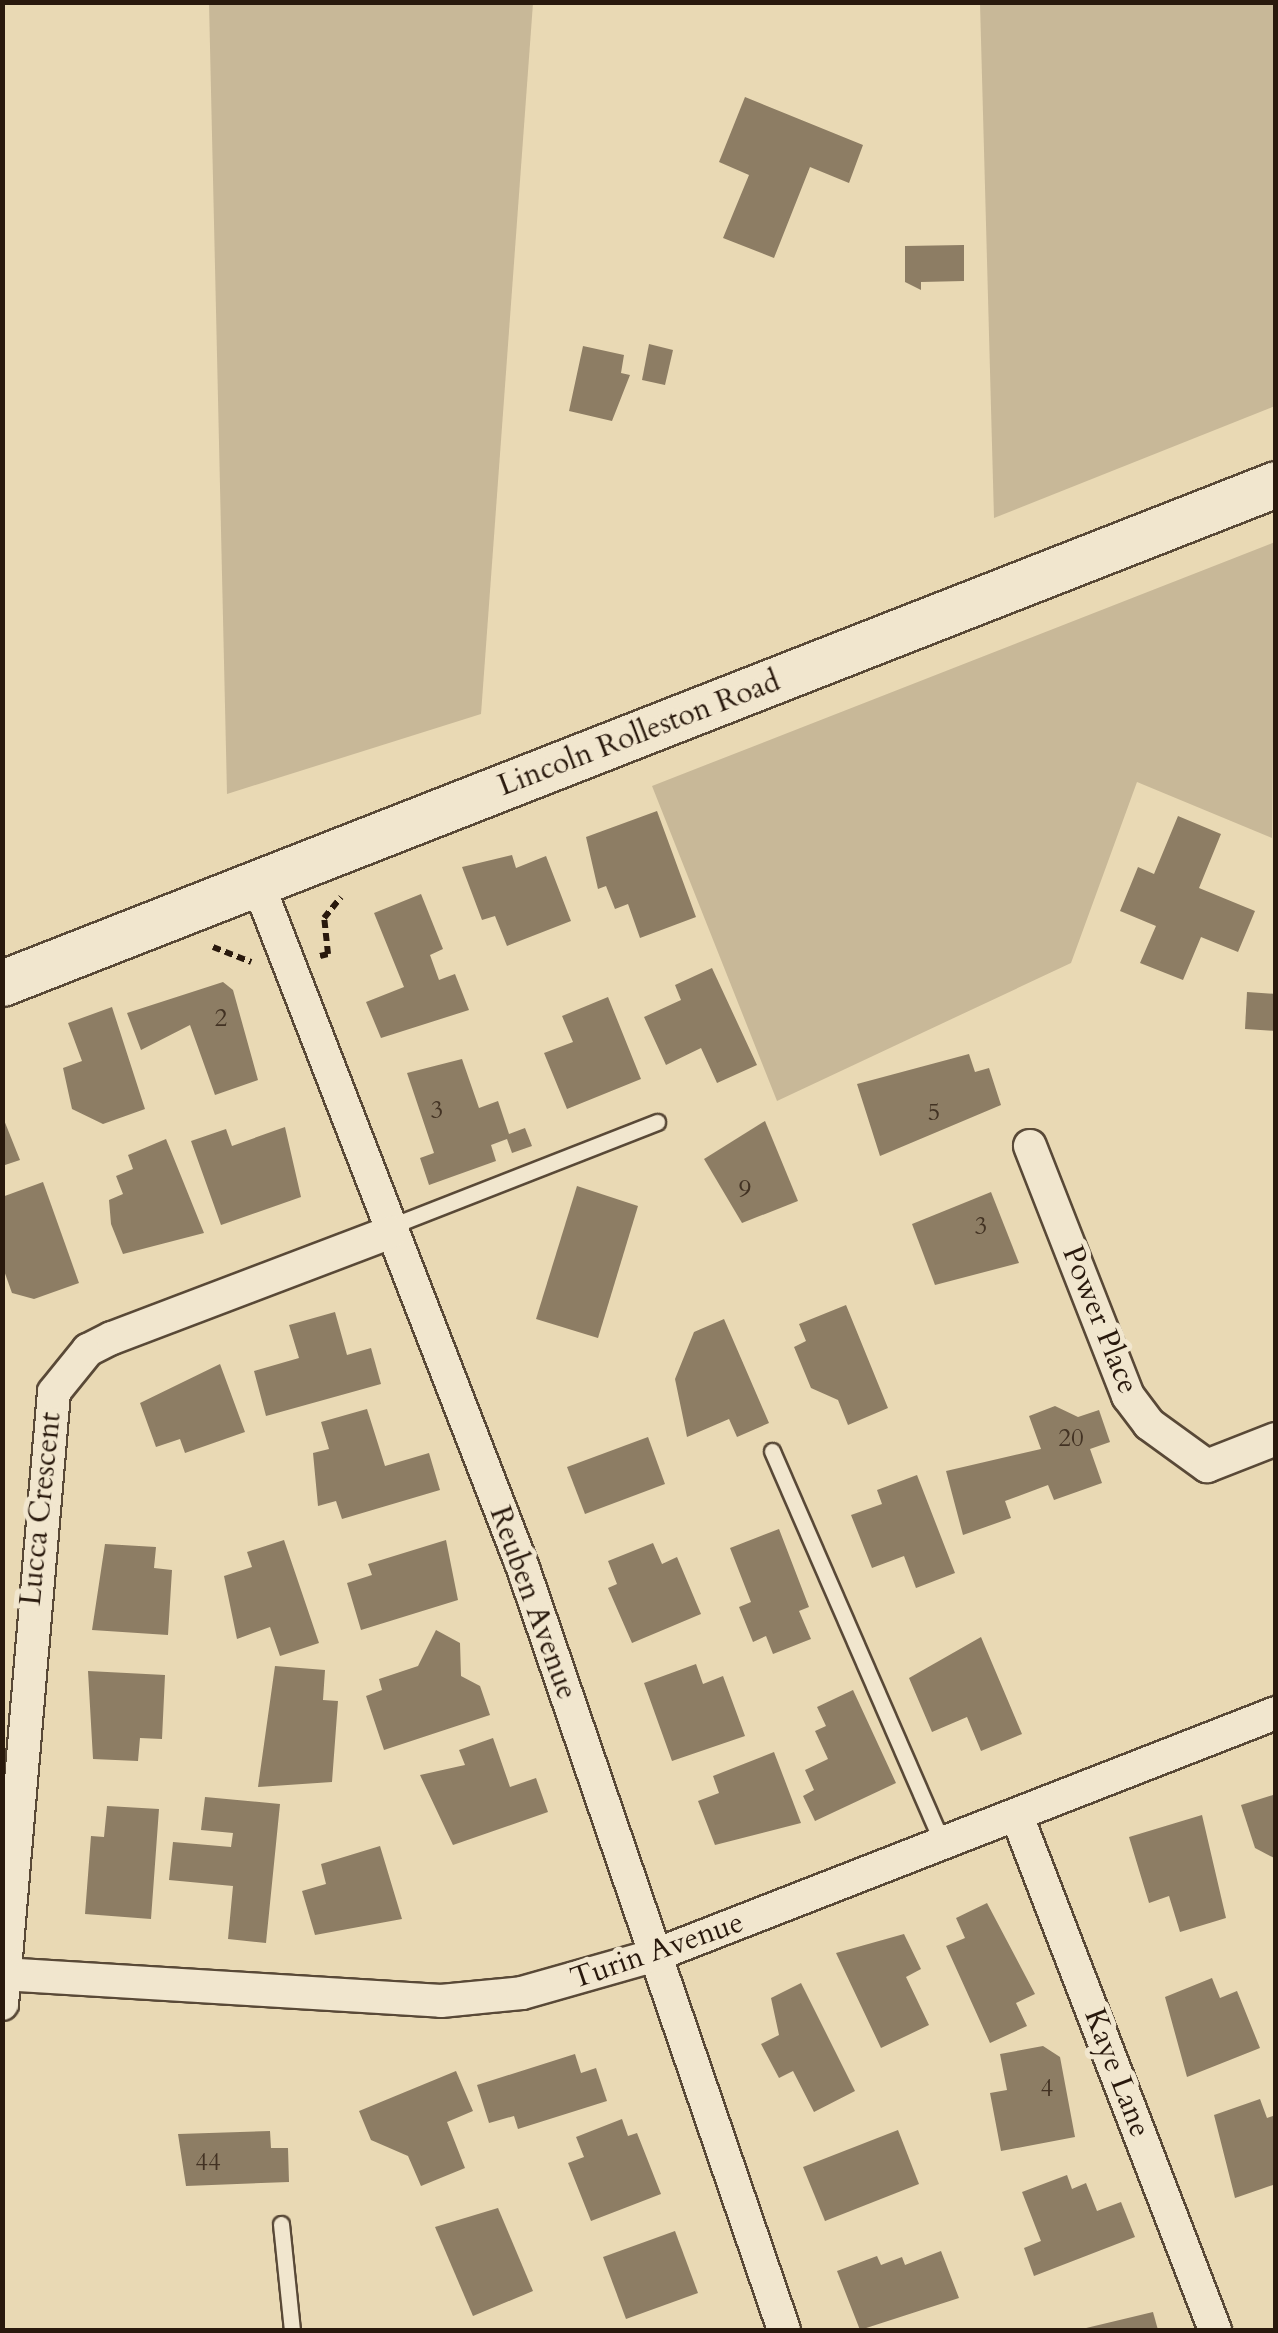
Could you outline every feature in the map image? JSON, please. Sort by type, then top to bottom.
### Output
[{"type":"main road","name":"Lincoln Rolleston Road","points":[[2,983],[1276,484]]},
{"type":"street","name":"Reuben Avenue","points":[[258,884],[523,1568],[784,2330]]},
{"type":"street","name":"Power Place","points":[[1030,1146],[1128,1396],[1149,1424],[1207,1466],[1276,1439]]},
{"type":"street","name":"Lucca Crescent","points":[[3,1984],[54,1392],[88,1350],[112,1338],[390,1230]]},
{"type":"street","name":"Turin Avenue","points":[[3,1984],[440,2001],[560,1985],[653,1956],[1276,1713]]},
{"type":"street","name":"Kaye Lane","points":[[1017,1816],[1215,2330]]},
{"type":"lane","points":[[390,1230],[658,1122]]},
{"type":"lane","points":[[772,1451],[944,1845]]},
{"type":"lane","points":[[281,2224],[292,2330]]},
{"type":"shaded area","points":[[209,3],[533,3],[481,714],[227,794]]},
{"type":"shaded area","points":[[980,3],[1276,3],[1275,406],[994,518]]},
{"type":"shaded area","points":[[1275,542],[1272,838],[1137,782],[1071,963],[777,1101],[652,786]]},
{"type":"building","points":[[745,97],[863,145],[849,183],[810,167],[774,258],[723,238],[749,175],[719,162]]},
{"type":"building","points":[[964,245],[964,281],[921,282],[921,290],[905,282],[905,246]]},
{"type":"building","points":[[649,344],[673,350],[665,385],[642,380]]},
{"type":"building","points":[[583,346],[624,355],[621,373],[630,375],[612,421],[569,411]]},
{"type":"building","points":[[657,811],[696,917],[640,938],[628,904],[615,909],[606,886],[598,889],[586,837]]},
{"type":"building","points":[[1178,816],[1221,834],[1199,888],[1255,911],[1238,952],[1201,937],[1183,980],[1140,963],[1156,926],[1120,911],[1138,867],[1154,874]]},
{"type":"building","points":[[512,855],[516,868],[546,856],[571,921],[507,946],[495,916],[482,920],[462,867]]},
{"type":"building","points":[[421,894],[443,949],[430,955],[439,980],[455,974],[469,1010],[381,1038],[366,1002],[404,987],[374,913]]},
{"type":"building","points":[[712,968],[757,1065],[717,1083],[701,1048],[666,1065],[644,1017],[681,1000],[675,985]]},
{"type":"building","points":[[223,982],[233,990],[258,1080],[215,1095],[190,1025],[141,1050],[127,1013]]},
{"type":"building","points":[[1247,992],[1276,994],[1276,1031],[1245,1029]]},
{"type":"building","points":[[608,997],[641,1079],[567,1109],[544,1053],[573,1042],[562,1016]]},
{"type":"building","points":[[112,1007],[145,1109],[103,1124],[72,1109],[63,1068],[82,1061],[68,1023]]},
{"type":"building","points":[[969,1054],[975,1072],[989,1068],[1001,1105],[880,1156],[857,1084]]},
{"type":"building","points":[[462,1059],[479,1108],[498,1101],[509,1134],[525,1128],[532,1146],[512,1153],[507,1139],[491,1145],[496,1161],[429,1185],[420,1158],[434,1153],[407,1073]]},
{"type":"building","points":[[2,1115],[20,1160],[2,1166]]},
{"type":"building","points":[[765,1121],[798,1201],[742,1223],[704,1159]]},
{"type":"building","points":[[285,1127],[301,1197],[221,1225],[191,1141],[226,1129],[232,1146]]},
{"type":"building","points":[[166,1139],[204,1233],[123,1254],[111,1224],[109,1200],[123,1194],[116,1176],[133,1169],[128,1155]]},
{"type":"building","points":[[43,1182],[79,1283],[34,1299],[12,1293],[2,1265],[2,1197]]},
{"type":"building","points":[[577,1186],[638,1206],[598,1338],[536,1319]]},
{"type":"building","points":[[991,1192],[1019,1263],[935,1285],[912,1224]]},
{"type":"building","points":[[846,1305],[888,1408],[848,1425],[838,1400],[811,1388],[794,1347],[806,1341],[799,1324]]},
{"type":"building","points":[[335,1312],[347,1355],[371,1348],[381,1384],[266,1416],[254,1371],[299,1358],[289,1325]]},
{"type":"building","points":[[724,1319],[769,1423],[737,1437],[729,1419],[687,1437],[675,1379],[694,1332]]},
{"type":"building","points":[[220,1364],[245,1432],[185,1453],[180,1439],[156,1447],[140,1403]]},
{"type":"building","points":[[1055,1406],[1078,1417],[1099,1410],[1110,1442],[1090,1449],[1102,1483],[1054,1500],[1048,1485],[1005,1501],[1011,1518],[963,1535],[946,1471],[1041,1449],[1029,1416]]},
{"type":"building","points":[[367,1409],[385,1466],[429,1453],[440,1490],[342,1519],[336,1501],[318,1506],[313,1453],[329,1449],[321,1422]]},
{"type":"building","points":[[648,1437],[665,1484],[585,1514],[567,1467]]},
{"type":"building","points":[[917,1475],[955,1573],[916,1588],[904,1556],[872,1568],[851,1515],[882,1504],[877,1490]]},
{"type":"building","points":[[779,1529],[809,1607],[799,1611],[811,1639],[773,1654],[766,1636],[753,1642],[739,1607],[751,1602],[730,1548]]},
{"type":"building","points":[[284,1540],[319,1643],[280,1656],[270,1627],[237,1639],[224,1576],[252,1567],[247,1552]]},
{"type":"building","points":[[446,1540],[458,1600],[361,1630],[347,1583],[372,1575],[368,1564]]},
{"type":"building","points":[[653,1543],[662,1564],[677,1557],[701,1614],[632,1643],[608,1588],[617,1584],[608,1561]]},
{"type":"building","points":[[105,1544],[156,1547],[154,1568],[172,1570],[168,1635],[92,1630]]},
{"type":"building","points":[[436,1630],[460,1643],[461,1676],[480,1686],[490,1715],[384,1750],[366,1696],[382,1690],[379,1679],[418,1666]]},
{"type":"building","points":[[981,1637],[1022,1734],[981,1751],[967,1717],[932,1732],[909,1678]]},
{"type":"building","points":[[696,1664],[703,1684],[723,1676],[745,1736],[672,1761],[644,1683]]},
{"type":"building","points":[[275,1666],[325,1670],[323,1700],[338,1701],[332,1782],[258,1787]]},
{"type":"building","points":[[88,1671],[165,1675],[162,1739],[140,1738],[138,1761],[93,1759]]},
{"type":"building","points":[[853,1690],[896,1783],[815,1821],[803,1796],[814,1790],[805,1770],[828,1759],[815,1731],[826,1726],[817,1707]]},
{"type":"building","points":[[493,1738],[510,1787],[536,1778],[548,1812],[453,1845],[420,1775],[465,1765],[459,1750]]},
{"type":"building","points":[[774,1752],[801,1823],[715,1845],[698,1801],[719,1793],[713,1776]]},
{"type":"building","points":[[1276,1794],[1276,1859],[1255,1848],[1241,1805]]},
{"type":"building","points":[[205,1797],[280,1804],[266,1943],[228,1939],[233,1886],[169,1880],[173,1842],[231,1847],[233,1833],[201,1830]]},
{"type":"building","points":[[107,1806],[159,1809],[151,1919],[85,1914],[91,1836],[104,1837]]},
{"type":"building","points":[[1202,1815],[1226,1918],[1180,1932],[1169,1896],[1149,1903],[1129,1837]]},
{"type":"building","points":[[380,1846],[402,1919],[315,1935],[302,1891],[326,1884],[321,1864]]},
{"type":"building","points":[[987,1903],[1035,1994],[1016,2003],[1027,2026],[990,2043],[946,1946],[965,1938],[956,1918]]},
{"type":"building","points":[[904,1934],[921,1969],[906,1977],[929,2025],[881,2048],[836,1953]]},
{"type":"building","points":[[1212,1978],[1220,1998],[1237,1991],[1260,2048],[1187,2077],[1165,1997]]},
{"type":"building","points":[[801,1983],[855,2091],[814,2112],[793,2071],[779,2078],[761,2044],[779,2035],[771,1998]]},
{"type":"building","points":[[1043,2046],[1060,2057],[1075,2137],[1001,2151],[990,2093],[1007,2090],[1000,2054]]},
{"type":"building","points":[[575,2054],[581,2073],[596,2068],[607,2101],[518,2129],[514,2116],[489,2123],[477,2085]]},
{"type":"building","points":[[456,2071],[473,2111],[447,2122],[465,2168],[421,2186],[408,2156],[371,2140],[359,2111]]},
{"type":"building","points":[[1260,2099],[1267,2118],[1276,2115],[1276,2184],[1235,2198],[1214,2115]]},
{"type":"building","points":[[622,2119],[628,2136],[637,2133],[661,2194],[591,2221],[568,2163],[584,2157],[576,2137]]},
{"type":"building","points":[[898,2130],[919,2184],[825,2221],[803,2167]]},
{"type":"building","points":[[270,2131],[271,2148],[288,2148],[289,2182],[186,2186],[178,2134]]},
{"type":"building","points":[[1067,2175],[1072,2189],[1086,2183],[1097,2211],[1121,2202],[1135,2237],[1034,2276],[1024,2248],[1041,2241],[1022,2192]]},
{"type":"building","points":[[498,2208],[533,2291],[473,2316],[435,2227]]},
{"type":"building","points":[[675,2231],[698,2293],[626,2319],[603,2257]]},
{"type":"building","points":[[941,2251],[959,2298],[860,2330],[837,2271],[877,2256],[881,2265],[902,2257],[905,2265]]},
{"type":"building","points":[[1153,2312],[1158,2330],[1082,2329]]}]
